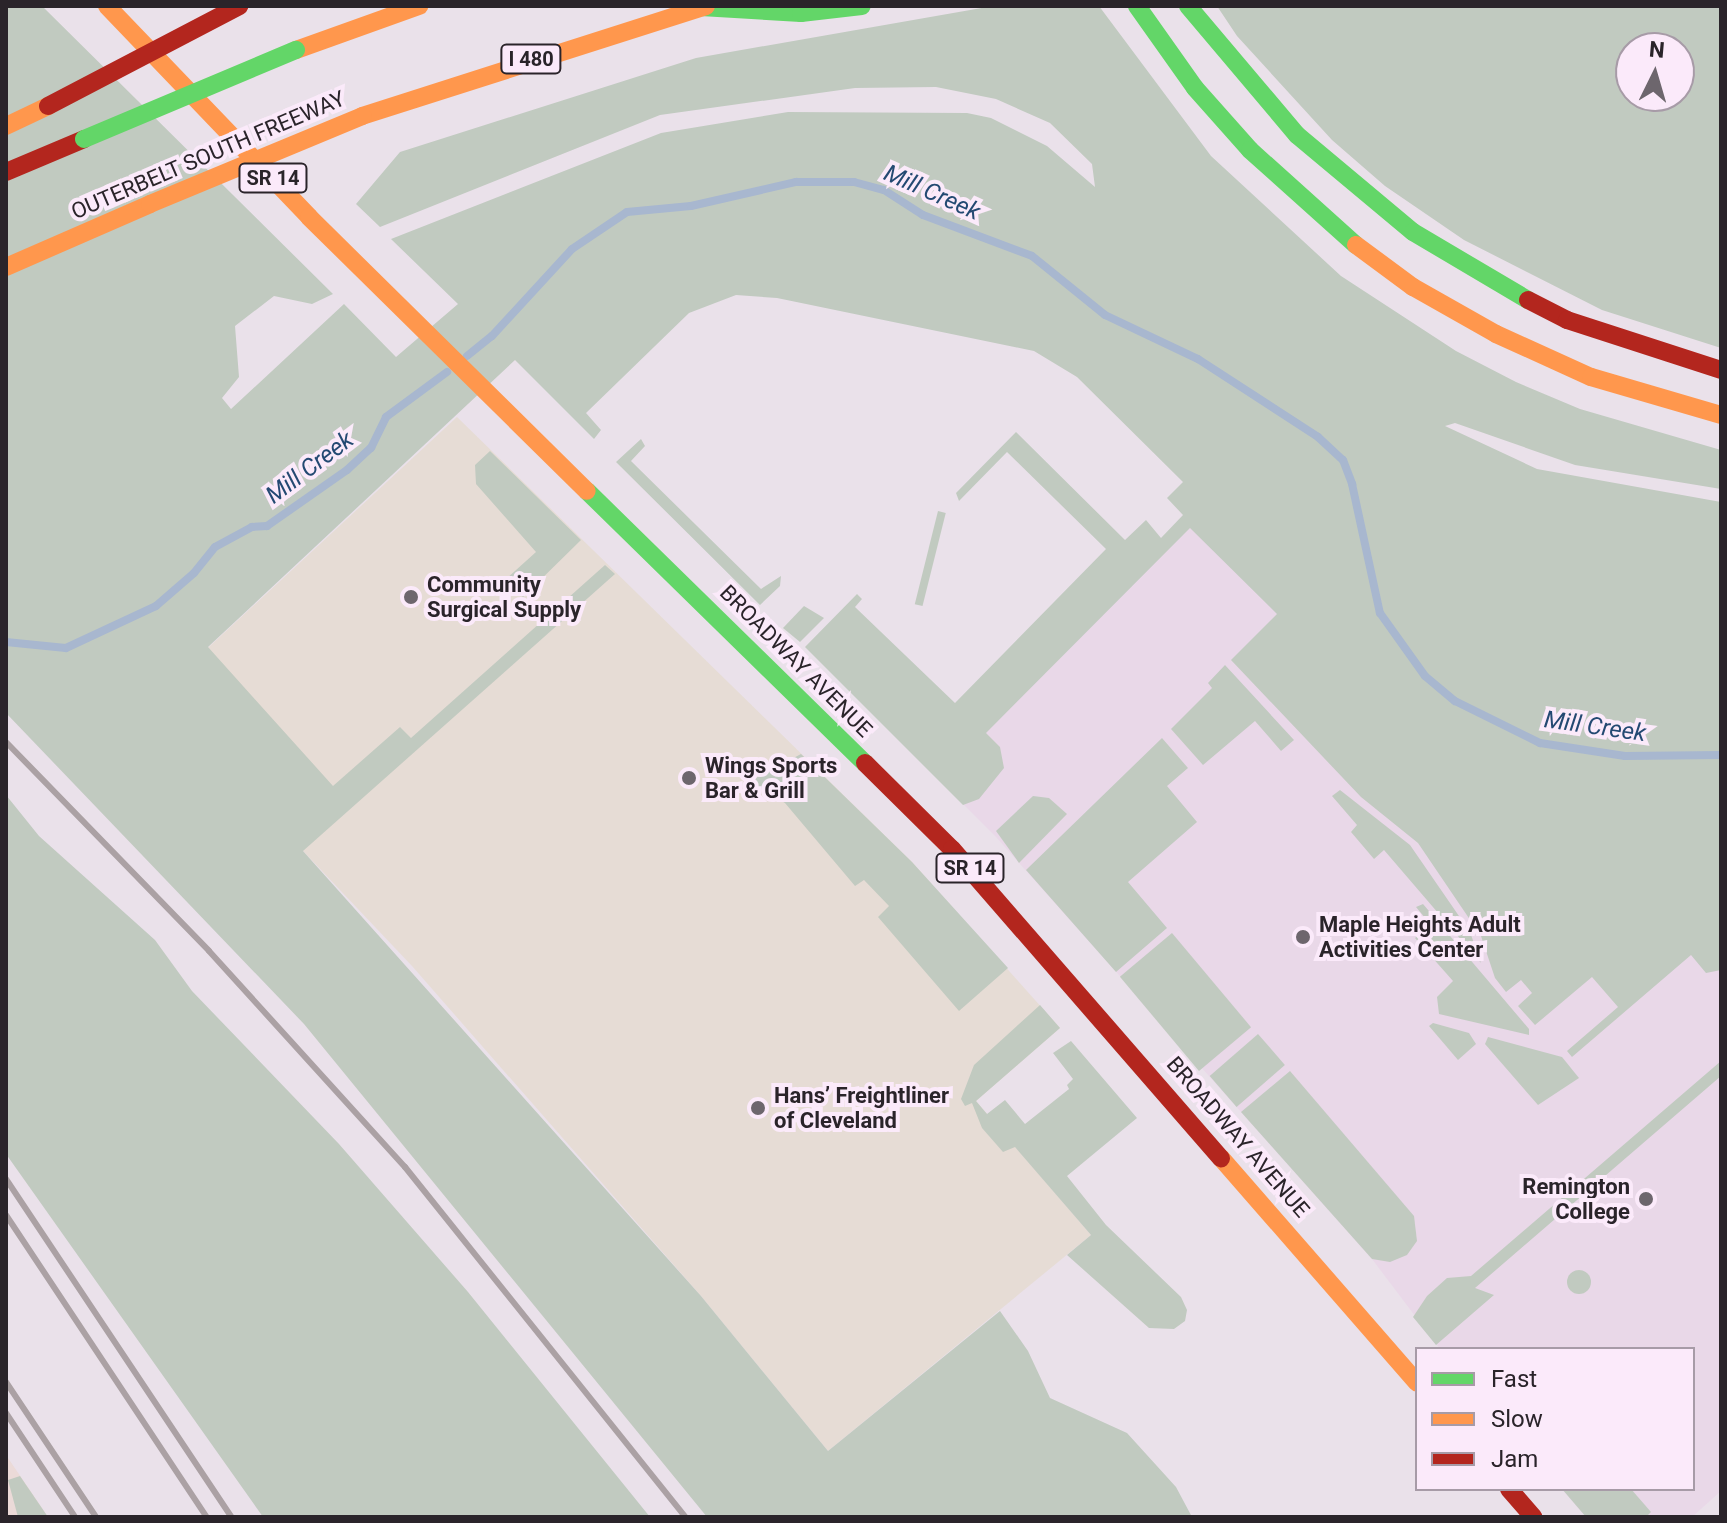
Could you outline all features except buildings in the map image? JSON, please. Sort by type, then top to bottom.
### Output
[{"type":"main road","name":"BROADWAY AVENUE","points":[[107,6],[309,217],[952,849],[1415,1381]]},
{"type":"main road","points":[[6,126],[239,6]]},
{"type":"main road","points":[[6,172],[296,50],[419,6]]},
{"type":"main road","points":[[703,7],[801,13],[862,6]]},
{"type":"main road","name":"OUTERBELT SOUTH FREEWAY","points":[[6,267],[362,116],[703,7]]},
{"type":"main road","points":[[1190,8],[1297,135],[1413,232],[1471,270],[1567,320],[1721,370]]},
{"type":"main road","points":[[1141,12],[1195,88],[1250,150],[1324,221],[1413,287],[1496,334],[1591,377],[1721,415]]},
{"type":"main road","points":[[1511,1491],[1533,1517]]},
{"type":"shaded area","points":[[6,6],[42,6],[333,294],[312,304],[274,296],[235,326],[239,377],[222,398],[231,409],[344,304],[396,357],[458,304],[391,239],[661,133],[788,112],[967,113],[991,118],[1047,146],[1095,187],[1092,164],[1050,123],[996,99],[936,87],[855,88],[660,115],[380,227],[356,204],[400,152],[696,58],[993,6],[1099,6],[1211,156],[1341,276],[1456,351],[1516,382],[1580,409],[1721,450],[1721,489],[1575,465],[1455,423],[1445,426],[1537,469],[1721,502],[1721,970],[1706,973],[1691,955],[1572,1057],[1567,1051],[1618,1007],[1592,977],[1535,1025],[1518,1006],[1532,993],[1521,980],[1506,992],[1495,978],[1481,936],[1418,843],[1361,797],[1231,660],[1277,614],[1190,528],[986,733],[1000,747],[1004,768],[979,799],[963,805],[805,647],[857,594],[862,599],[855,607],[955,703],[1106,549],[1007,452],[959,501],[956,493],[1016,432],[1125,540],[1146,520],[1161,538],[1183,515],[1167,498],[1183,482],[1077,377],[1034,351],[777,298],[736,295],[689,313],[586,413],[601,430],[594,439],[515,360],[208,647],[333,786],[400,727],[411,738],[605,565],[615,574],[303,851],[701,1296],[828,1451],[1000,1311],[1028,1351],[1050,1398],[1127,1433],[1176,1487],[1192,1517],[707,1517],[304,1024],[6,713]]},
{"type":"shaded area","points":[[1217,6],[1721,6],[1721,348],[1602,310],[1464,240],[1385,186],[1332,140],[1237,36]]},
{"type":"shaded area","points":[[457,417],[912,862],[1060,1028],[976,1101],[1091,1235],[828,1451],[701,1296],[412,966],[156,696]]},
{"type":"shaded area","points":[[641,439],[645,446],[631,461],[761,589],[781,576],[780,586],[760,605],[616,462]]},
{"type":"shaded area","points":[[490,451],[581,540],[523,597],[506,579],[536,552],[476,484],[475,465]]},
{"type":"shaded area","name":"Maple Heights Adult Activities Center","points":[[1213,491],[1721,904],[1721,1491],[1692,1517],[1586,1517],[1564,1491],[1695,1491],[1695,1347],[1438,1347],[1372,1259],[996,837],[933,774]]},
{"type":"shaded area","points":[[938,511],[946,513],[923,606],[915,604]]},
{"type":"shaded area","points":[[804,606],[824,618],[800,642],[783,628]]},
{"type":"shaded area","points":[[1225,665],[1294,740],[1281,751],[1255,721],[1203,765],[1171,729],[1212,688],[1208,683]]},
{"type":"shaded area","points":[[1162,738],[1188,768],[1167,786],[1197,822],[1128,882],[1167,928],[1116,972],[1026,870]]},
{"type":"shaded area","points":[[801,754],[912,862],[1008,968],[959,1011],[878,917],[889,906],[864,880],[855,886],[785,803],[748,782]]},
{"type":"shaded area","points":[[1340,790],[1410,845],[1470,932],[1481,963],[1384,850],[1374,859],[1351,832],[1357,825],[1332,796]]},
{"type":"shaded area","points":[[6,795],[39,836],[155,940],[192,991],[339,1144],[468,1292],[650,1517],[263,1517],[6,1154]]},
{"type":"shaded area","points":[[1033,796],[1049,798],[1067,814],[1019,863],[996,831]]},
{"type":"shaded area","points":[[1423,904],[1529,1029],[1529,1035],[1439,1014],[1437,997],[1453,981],[1415,938],[1431,925],[1416,907]]},
{"type":"shaded area","points":[[1172,933],[1251,1027],[1199,1071],[1120,977]]},
{"type":"shaded area","points":[[1040,1005],[1060,1028],[976,1101],[987,1114],[1005,1100],[1025,1124],[1069,1089],[1067,1085],[1073,1079],[1053,1053],[1071,1041],[1137,1118],[1067,1176],[1106,1225],[1181,1297],[1187,1310],[1185,1321],[1174,1329],[1149,1328],[1067,1255],[1091,1235],[1015,1147],[1003,1152],[982,1128],[972,1103],[965,1106],[961,1099],[974,1065]]},
{"type":"shaded area","points":[[1433,1023],[1469,1033],[1476,1044],[1458,1060],[1429,1026]]},
{"type":"shaded area","points":[[1258,1034],[1285,1065],[1237,1107],[1210,1076]]},
{"type":"shaded area","points":[[1488,1037],[1562,1057],[1579,1078],[1538,1105],[1485,1044]]},
{"type":"shaded area","points":[[1721,1061],[1721,1076],[1475,1288],[1494,1295],[1436,1345],[1413,1317],[1427,1296],[1447,1278],[1471,1276]]},
{"type":"shaded area","points":[[1290,1071],[1414,1216],[1417,1241],[1407,1255],[1390,1262],[1372,1259],[1241,1112]]},
{"type":"shaded area","points":[[1574,1270],[1584,1270],[1591,1277],[1591,1287],[1584,1294],[1574,1294],[1567,1287],[1567,1277]]},
{"type":"shaded area","points":[[6,1455],[48,1517],[6,1517]]},
{"type":"shaded area","points":[[20,1476],[48,1517],[18,1517],[8,1480]]},
{"type":"shaded area","points":[[1564,1491],[1633,1491],[1651,1512],[1646,1517],[1586,1517]]},
{"type":"waterway","name":"Mill Creek","points":[[467,356],[492,336],[572,249],[627,212],[691,206],[796,182],[854,182],[884,190],[923,215],[1032,256],[1105,315],[1198,359],[1318,437],[1343,460],[1352,484],[1380,613],[1425,676],[1455,701],[1540,743],[1625,756],[1721,755]]},
{"type":"waterway","name":"Mill Creek","points":[[6,642],[66,648],[156,606],[194,573],[215,547],[252,527],[267,526],[347,470],[371,448],[386,417],[447,372]]},
{"type":"railway","points":[[6,742],[209,951],[405,1167],[685,1517]]},
{"type":"railway","points":[[6,1179],[231,1517]]},
{"type":"railway","points":[[6,1215],[207,1517]]},
{"type":"railway","points":[[6,1382],[96,1517]]},
{"type":"railway","points":[[6,1413],[75,1517]]},
{"type":"traffic: fast","points":[[701,7],[801,13],[862,6]]},
{"type":"traffic: fast","points":[[1137,6],[1195,88],[1250,150],[1356,245]]},
{"type":"traffic: fast","points":[[1188,6],[1297,135],[1413,232],[1528,300]]},
{"type":"traffic: fast","points":[[84,139],[296,50]]},
{"type":"traffic: fast","points":[[587,491],[865,763]]},
{"type":"traffic: slow","points":[[107,6],[309,217],[587,491]]},
{"type":"traffic: slow","points":[[296,50],[419,6]]},
{"type":"traffic: slow","points":[[362,116],[706,6]]},
{"type":"traffic: slow","points":[[6,126],[48,106]]},
{"type":"traffic: slow","points":[[150,204],[362,116]]},
{"type":"traffic: slow","points":[[6,267],[150,204]]},
{"type":"traffic: slow","points":[[1356,245],[1413,287],[1496,334],[1591,377],[1721,415]]},
{"type":"traffic: slow","points":[[1221,1158],[1415,1381]]},
{"type":"traffic: jam","points":[[48,106],[239,6]]},
{"type":"traffic: jam","points":[[6,172],[84,139]]},
{"type":"traffic: jam","points":[[1528,300],[1567,320],[1721,370]]},
{"type":"traffic: jam","points":[[865,763],[952,849],[1221,1158]]},
{"type":"traffic: jam","points":[[1511,1491],[1533,1517]]},
{"type":"place","name":"Community Surgical Supply","points":[[411,597]]},
{"type":"place","name":"Wings Sports Bar & Grill","points":[[689,778]]},
{"type":"place","name":"Maple Heights Adult Activities Center","points":[[1303,937]]},
{"type":"place","name":"Hans’ Freightliner of Cleveland","points":[[758,1108]]},
{"type":"place","name":"Remington College","points":[[1646,1199]]}]
